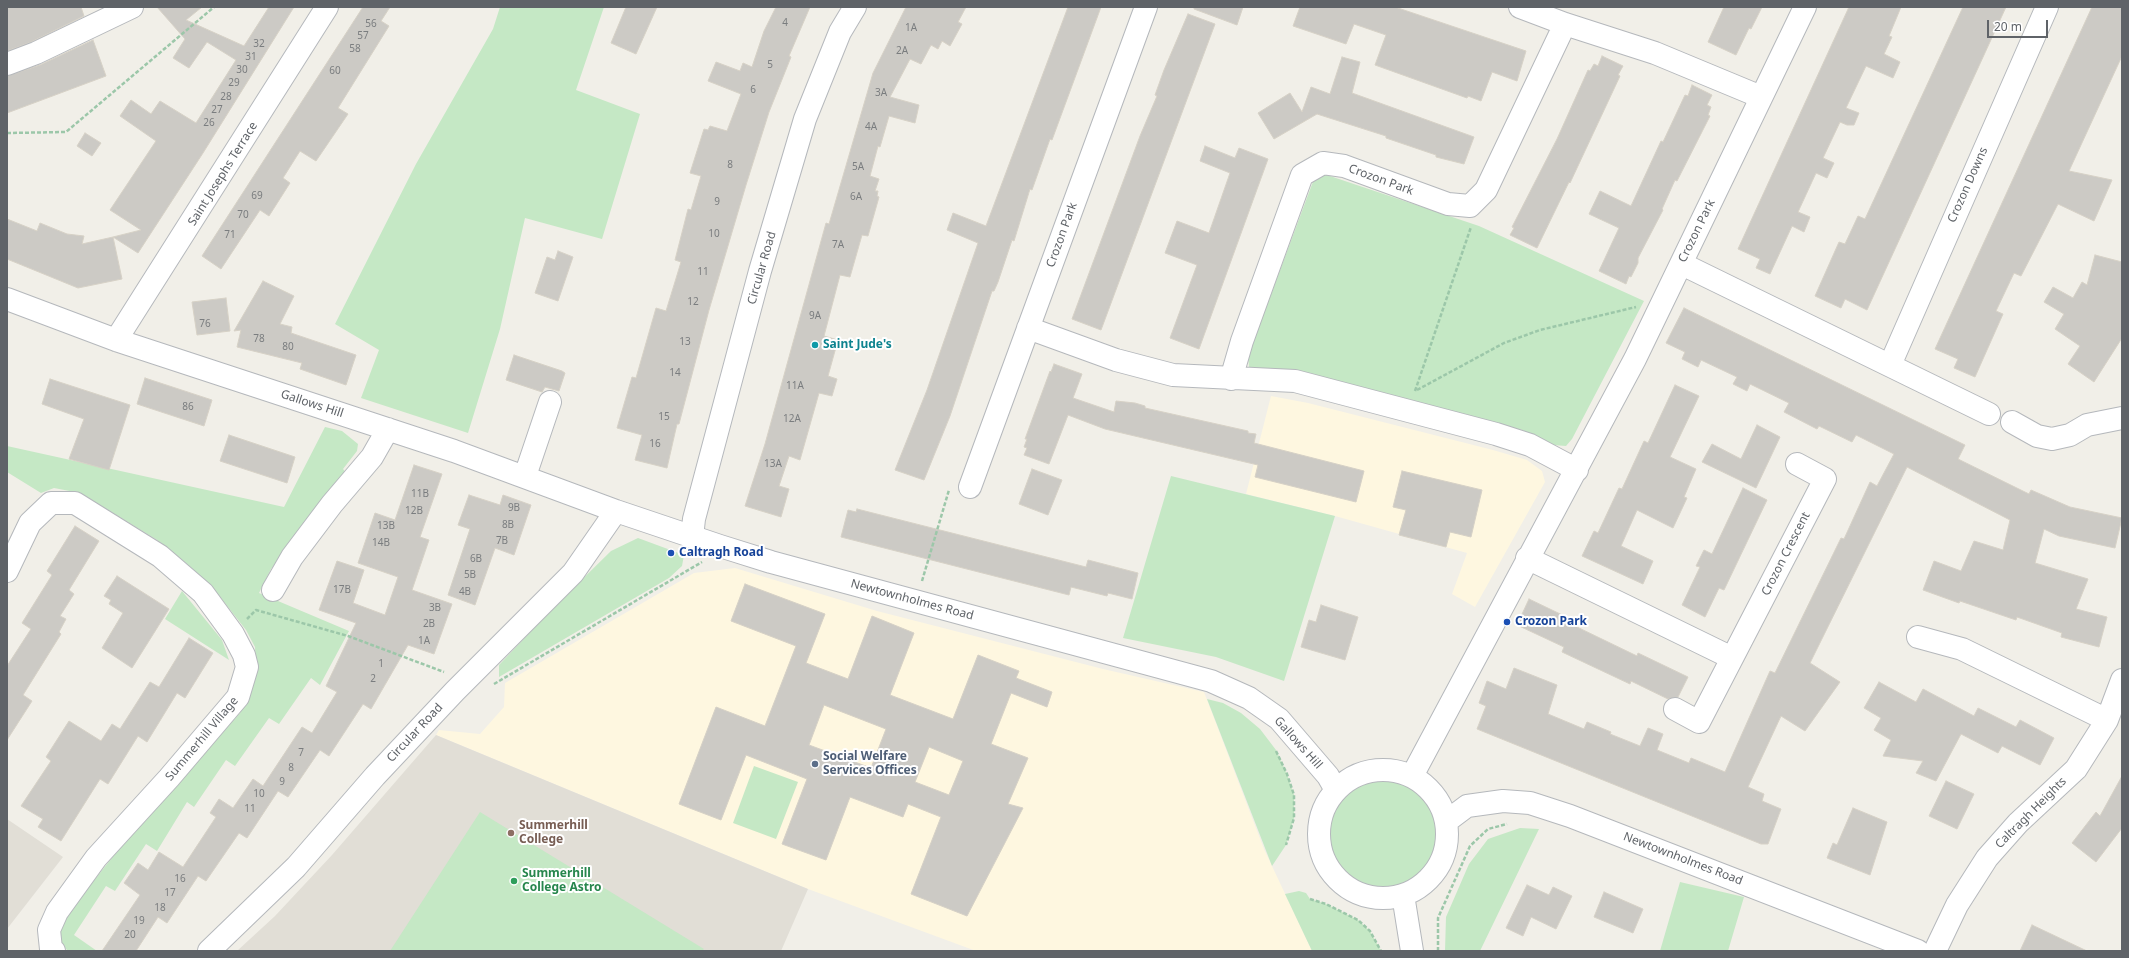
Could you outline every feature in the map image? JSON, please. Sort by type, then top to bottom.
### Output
[{"type":"street","points":[[7,64],[36,53],[132,7]]},
{"type":"street","name":"Saint Josephs Terrace","points":[[116,340],[327,7]]},
{"type":"street","name":"Circular Road","points":[[692,537],[694,519],[760,271],[805,119],[840,32],[855,7]]},
{"type":"street","name":"Crozon Park","points":[[970,487],[1146,7]]},
{"type":"street","points":[[1520,7],[1565,24],[1655,53],[1761,98]]},
{"type":"street","name":"Crozon Park","points":[[1412,776],[1527,558],[1577,470],[1656,316],[1805,7]]},
{"type":"street","name":"Crozon Downs","points":[[1890,365],[2047,7]]},
{"type":"street","points":[[1470,206],[1486,190],[1565,24]]},
{"type":"street","name":"Crozon Park","points":[[1231,379],[1242,341],[1302,175],[1323,163],[1344,166],[1448,204],[1470,206]]},
{"type":"street","points":[[1682,264],[1988,414]]},
{"type":"street","name":"Gallows Hill","points":[[7,299],[116,340],[388,429],[525,476],[616,511]]},
{"type":"street","points":[[1028,328],[1116,360],[1173,375],[1295,381],[1496,434],[1530,445],[1577,470]]},
{"type":"street","points":[[525,476],[550,402]]},
{"type":"street","points":[[2012,422],[2037,436],[2052,439],[2070,435],[2087,425],[2122,418]]},
{"type":"street","points":[[273,590],[292,557],[332,504],[372,457],[388,429]]},
{"type":"street","name":"Crozon Crescent","points":[[1675,709],[1699,722],[1825,479],[1797,464]]},
{"type":"street","name":"Summerhill Village","points":[[7,571],[30,523],[51,503],[76,503],[160,556],[203,593],[233,634],[244,655],[247,667],[238,697],[169,778],[96,858],[56,912],[48,930],[51,949],[54,951]]},
{"type":"street","name":"Circular Road","points":[[209,951],[296,867],[375,776],[573,573],[616,511]]},
{"type":"street","name":"Newtownholmes Road","points":[[616,511],[771,562],[1211,681]]},
{"type":"street","points":[[1527,558],[1732,658]]},
{"type":"street","points":[[1918,638],[1962,649],[2107,720]]},
{"type":"street","name":"Caltragh Heights","points":[[1935,951],[1957,905],[1987,858],[2018,823],[2076,770],[2107,720],[2122,680]]},
{"type":"street","name":"Gallows Hill","points":[[1211,681],[1249,698],[1279,719],[1328,776],[1336,790]]},
{"type":"street","points":[[1372,770],[1392,770],[1412,776],[1424,784],[1435,795],[1442,807],[1447,821],[1447,840],[1443,858],[1433,874],[1420,887],[1403,895],[1382,898],[1361,894],[1343,884],[1329,868],[1320,849],[1319,828],[1324,807],[1336,790],[1352,777],[1372,770]]},
{"type":"street","name":"Newtownholmes Road","points":[[1447,821],[1467,806],[1503,801],[1530,803],[1584,822],[1918,951]]},
{"type":"street","points":[[1403,895],[1412,951]]},
{"type":"path","points":[[7,133],[66,132],[214,7]]},
{"type":"path","points":[[1408,412],[1474,218],[1470,206]]},
{"type":"path","points":[[1415,392],[1504,343],[1540,330],[1635,306],[1656,316]]},
{"type":"path","points":[[916,601],[949,489],[970,487]]},
{"type":"path","points":[[492,685],[701,562],[720,546]]},
{"type":"path","points":[[233,634],[256,610],[348,636],[467,680]]},
{"type":"path","points":[[1276,750],[1288,774],[1294,795],[1294,818],[1286,845]]},
{"type":"path","points":[[1438,951],[1438,918],[1470,846],[1488,828],[1513,822]]},
{"type":"path","points":[[1310,899],[1326,904],[1358,920],[1370,931],[1381,951]]},
{"type":"shaded area","points":[[1271,396],[1308,403],[1493,450],[1527,460],[1542,471],[1545,482],[1475,607],[1452,594],[1467,553],[1335,516],[1246,494]]},
{"type":"shaded area","points":[[735,568],[877,611],[1103,669],[1204,692],[1264,849],[1312,951],[976,951],[808,889],[436,735],[439,730],[480,734],[504,707],[505,683],[694,573]]},
{"type":"shaded area","name":"Summerhill College","points":[[436,735],[808,889],[781,951],[237,951],[275,916],[332,855]]},
{"type":"shaded area","points":[[7,819],[63,857],[7,929]]},
{"type":"green space","points":[[500,7],[604,7],[576,90],[640,114],[602,239],[525,218],[500,329],[468,433],[361,398],[379,350],[335,324],[416,164],[493,29]]},
{"type":"green space","points":[[1324,174],[1479,226],[1644,301],[1572,439],[1566,446],[1553,445],[1522,430],[1316,377],[1283,369],[1255,369],[1249,367],[1248,356],[1314,179]]},
{"type":"green space","points":[[325,427],[342,431],[358,444],[357,451],[343,469],[348,475],[271,569],[259,593],[349,631],[320,685],[311,678],[279,724],[269,718],[235,766],[226,760],[194,807],[187,802],[157,851],[146,844],[115,891],[106,886],[74,935],[97,951],[68,951],[61,944],[59,936],[62,926],[71,909],[115,854],[240,713],[251,691],[256,672],[255,647],[246,630],[213,588],[186,563],[157,540],[80,493],[54,488],[41,493],[7,472],[7,446],[284,507]]},
{"type":"green space","points":[[1171,476],[1335,516],[1284,681],[1216,657],[1123,638]]},
{"type":"green space","points":[[638,538],[684,555],[682,566],[669,578],[499,677],[499,665],[552,609],[611,551]]},
{"type":"green space","points":[[182,591],[222,640],[229,660],[165,619]]},
{"type":"green space","points":[[1207,699],[1223,703],[1241,713],[1260,729],[1276,750],[1287,774],[1294,795],[1294,818],[1286,845],[1272,866]]},
{"type":"green space","points":[[754,766],[798,782],[776,839],[733,823]]},
{"type":"green space","points":[[1382,780],[1403,784],[1421,795],[1432,813],[1436,834],[1432,855],[1421,873],[1403,884],[1382,888],[1361,884],[1343,873],[1332,855],[1328,834],[1332,813],[1343,795],[1361,784]]},
{"type":"green space","name":"Summerhill College Astro","points":[[480,812],[704,949],[702,951],[390,951]]},
{"type":"green space","points":[[1520,828],[1539,829],[1480,951],[1445,951],[1446,917],[1469,864],[1488,839]]},
{"type":"green space","points":[[1680,882],[1744,897],[1728,951],[1660,951]]},
{"type":"green space","points":[[1299,891],[1306,893],[1310,899],[1326,904],[1358,920],[1370,931],[1381,951],[1312,951],[1285,894]]},
{"type":"building","points":[[7,7],[81,7],[84,16],[31,42],[7,51]]},
{"type":"building","points":[[157,7],[202,7],[186,20],[244,46],[269,7],[294,7],[203,153],[138,253],[113,237],[141,230],[110,210],[156,141],[120,116],[131,100],[151,114],[160,101],[196,123],[236,60],[207,42],[189,68],[173,58],[185,39]]},
{"type":"building","points":[[363,7],[390,7],[381,21],[389,26],[338,108],[348,114],[316,161],[300,151],[283,178],[290,183],[269,216],[260,210],[221,269],[202,256]]},
{"type":"building","points":[[626,7],[657,7],[636,54],[611,43]]},
{"type":"building","points":[[776,7],[810,7],[789,56],[791,57],[769,112],[746,185],[709,310],[679,424],[677,424],[667,468],[635,460],[642,435],[617,428],[632,377],[636,378],[656,308],[666,311],[681,262],[675,260],[688,209],[691,210],[701,176],[690,173],[704,129],[708,130],[710,126],[727,131],[741,94],[708,81],[716,62],[740,71],[743,63],[752,67],[764,31]]},
{"type":"building","points":[[906,7],[966,7],[958,22],[962,24],[950,46],[942,41],[938,49],[931,45],[921,64],[910,59],[890,97],[919,105],[915,123],[889,116],[880,147],[878,146],[870,176],[879,179],[875,191],[878,191],[877,196],[879,197],[868,236],[862,235],[850,277],[840,275],[824,336],[838,340],[828,376],[837,379],[832,396],[819,393],[800,460],[789,456],[779,486],[789,489],[781,517],[745,506],[765,444],[826,223],[829,224],[873,73]]},
{"type":"building","points":[[1068,7],[1101,7],[1052,140],[1050,139],[1032,190],[1030,189],[1014,241],[1012,240],[998,282],[994,291],[992,291],[950,416],[924,480],[895,470],[927,390],[978,243],[947,230],[953,213],[986,226]]},
{"type":"building","points":[[1194,7],[1243,7],[1237,25],[1194,9]]},
{"type":"building","points":[[1300,7],[1395,7],[1526,51],[1517,81],[1492,72],[1481,101],[1468,96],[1467,98],[1375,65],[1386,35],[1354,24],[1346,44],[1293,26]]},
{"type":"building","points":[[1724,7],[1762,7],[1751,29],[1749,28],[1736,55],[1708,42]]},
{"type":"building","points":[[1849,7],[1901,7],[1889,36],[1892,37],[1884,54],[1900,62],[1893,78],[1866,66],[1846,108],[1859,113],[1854,125],[1847,125],[1840,122],[1823,158],[1834,163],[1827,178],[1816,173],[1798,212],[1810,217],[1804,232],[1792,226],[1770,274],[1756,268],[1760,259],[1738,249]]},
{"type":"building","points":[[1963,7],[2006,7],[1867,310],[1845,299],[1841,308],[1815,296],[1839,242],[1845,244],[1858,216],[1865,219]]},
{"type":"building","points":[[2092,7],[2122,7],[2122,56],[2069,171],[2112,180],[2094,221],[2058,204],[2021,276],[2014,273],[1996,311],[2003,314],[1975,377],[1954,368],[1958,359],[1935,349]]},
{"type":"building","points":[[1188,14],[1215,24],[1101,330],[1072,319],[1140,136],[1157,96],[1155,95],[1164,70]]},
{"type":"building","points":[[93,40],[106,76],[7,113],[7,76],[40,65]]},
{"type":"building","points":[[1602,56],[1623,66],[1618,75],[1620,76],[1570,183],[1569,182],[1537,248],[1510,235],[1514,228],[1512,227],[1557,139],[1588,70],[1590,71],[1594,64],[1598,66]]},
{"type":"building","points":[[1342,57],[1360,62],[1352,93],[1474,137],[1464,164],[1436,157],[1436,155],[1386,138],[1386,136],[1317,114],[1274,139],[1258,113],[1290,93],[1302,112],[1311,87],[1330,94]]},
{"type":"building","points":[[1692,85],[1712,95],[1707,105],[1711,107],[1708,115],[1710,116],[1677,181],[1675,180],[1662,209],[1663,210],[1638,258],[1638,263],[1631,277],[1629,276],[1626,284],[1599,271],[1619,228],[1589,214],[1600,191],[1631,206],[1661,141],[1663,142],[1685,95],[1688,96]]},
{"type":"building","points":[[85,133],[101,143],[92,156],[77,146]]},
{"type":"building","points":[[1205,146],[1235,158],[1239,148],[1268,159],[1199,349],[1170,338],[1197,265],[1165,253],[1177,221],[1209,233],[1230,173],[1200,161]]},
{"type":"building","points":[[7,219],[37,231],[40,223],[67,234],[84,236],[82,244],[113,237],[122,279],[78,288],[7,259]]},
{"type":"building","points":[[558,251],[573,257],[558,301],[535,293],[547,257],[555,260]]},
{"type":"building","points":[[2095,255],[2122,262],[2122,338],[2094,382],[2068,364],[2080,346],[2055,329],[2064,314],[2044,302],[2053,287],[2073,298],[2082,282],[2087,285]]},
{"type":"building","points":[[263,281],[294,296],[280,324],[292,327],[291,333],[356,355],[346,385],[300,369],[302,363],[237,347],[241,330],[234,331]]},
{"type":"building","points":[[226,298],[230,331],[197,335],[192,302]]},
{"type":"building","points":[[1684,308],[1965,445],[1958,459],[2029,494],[2031,490],[2070,507],[2122,518],[2115,548],[2059,536],[2044,529],[2035,563],[2088,579],[2076,609],[2107,617],[2099,647],[2061,637],[2062,633],[2017,617],[2016,620],[1960,601],[1959,603],[1923,590],[1934,561],[1961,571],[1974,541],[2003,550],[2010,520],[1907,467],[1810,663],[1840,682],[1805,731],[1781,716],[1748,787],[1764,794],[1762,801],[1781,809],[1768,844],[1761,844],[1477,729],[1486,706],[1479,703],[1487,681],[1506,689],[1514,668],[1557,685],[1548,714],[1584,729],[1587,722],[1611,732],[1610,734],[1640,746],[1648,728],[1663,734],[1657,750],[1689,763],[1691,758],[1725,772],[1770,671],[1775,673],[1841,538],[1844,539],[1870,482],[1877,486],[1894,454],[1856,435],[1852,442],[1819,426],[1817,429],[1784,412],[1789,403],[1750,384],[1747,391],[1733,384],[1737,377],[1701,360],[1698,367],[1682,359],[1685,352],[1666,343]]},
{"type":"building","points":[[514,355],[565,373],[559,391],[545,387],[542,392],[506,380]]},
{"type":"building","points":[[1054,364],[1082,374],[1073,398],[1114,412],[1116,401],[1135,403],[1145,406],[1145,408],[1248,431],[1248,433],[1256,434],[1254,443],[1364,471],[1356,502],[1255,477],[1258,465],[1105,429],[1068,415],[1049,464],[1024,455],[1027,448],[1024,447],[1027,439],[1025,439],[1050,371],[1051,372]]},
{"type":"building","points":[[145,378],[212,400],[204,426],[137,404]]},
{"type":"building","points":[[50,379],[130,405],[109,470],[69,459],[84,419],[42,404]]},
{"type":"building","points":[[1675,385],[1699,396],[1670,457],[1696,469],[1684,497],[1687,498],[1673,528],[1637,510],[1621,546],[1653,561],[1643,584],[1582,556],[1594,531],[1598,533],[1619,488],[1622,489],[1644,441],[1648,443]]},
{"type":"building","points":[[1757,425],[1780,437],[1756,488],[1702,462],[1712,444],[1741,459]]},
{"type":"building","points":[[229,435],[295,457],[287,483],[220,461]]},
{"type":"building","points":[[414,465],[442,474],[420,537],[429,540],[412,590],[452,604],[434,654],[408,645],[371,709],[363,704],[329,756],[320,750],[288,797],[278,791],[247,838],[239,833],[206,881],[198,876],[167,923],[158,917],[136,951],[102,951],[140,895],[124,883],[138,863],[148,870],[159,852],[183,867],[216,817],[210,813],[219,799],[233,808],[253,779],[263,786],[302,727],[312,733],[337,692],[326,686],[356,623],[319,610],[337,561],[364,570],[353,603],[385,615],[398,577],[358,563],[375,513],[395,520]]},
{"type":"building","points":[[1032,469],[1062,480],[1048,515],[1019,504]]},
{"type":"building","points":[[1402,471],[1482,490],[1471,537],[1450,532],[1446,547],[1399,535],[1406,510],[1393,507]]},
{"type":"building","points":[[1743,488],[1767,500],[1724,590],[1719,588],[1705,617],[1682,605],[1700,567],[1696,566],[1704,550],[1712,554]]},
{"type":"building","points":[[469,495],[500,505],[503,495],[531,505],[514,555],[495,548],[475,605],[448,595],[470,529],[458,525]]},
{"type":"building","points":[[857,509],[1086,567],[1088,560],[1138,573],[1132,599],[1108,593],[1107,596],[1071,587],[1069,595],[841,537],[848,510],[856,512]]},
{"type":"building","points":[[75,526],[99,541],[69,590],[74,594],[60,616],[66,619],[59,632],[61,634],[23,695],[32,701],[7,740],[7,666],[31,629],[22,623],[52,575],[47,571]]},
{"type":"building","points":[[117,576],[169,609],[132,668],[102,648],[123,613],[109,604],[111,600],[104,596]]},
{"type":"building","name":"Social Welfare Services Offices","points":[[745,584],[825,614],[806,663],[848,679],[872,616],[914,633],[890,695],[953,719],[978,655],[1019,671],[1016,678],[1052,692],[1047,707],[1011,693],[991,744],[1028,758],[1008,804],[1023,808],[967,916],[911,894],[941,817],[908,804],[903,817],[850,797],[826,860],[782,844],[807,779],[746,755],[721,820],[679,804],[716,707],[765,726],[796,646],[731,621]],"holes":[[[824,705],[886,729],[871,768],[809,745]],[[929,747],[963,761],[949,795],[915,782]]]},
{"type":"building","points":[[1529,599],[1579,623],[1577,627],[1637,656],[1638,653],[1688,677],[1678,697],[1668,699],[1631,681],[1630,684],[1562,652],[1564,647],[1517,625]]},
{"type":"building","points":[[1321,605],[1358,617],[1345,660],[1301,647],[1309,620],[1316,622]]},
{"type":"building","points":[[189,638],[213,653],[185,698],[177,693],[147,742],[138,736],[108,784],[100,779],[61,841],[38,827],[43,819],[21,806],[51,761],[46,757],[69,721],[101,741],[112,724],[120,729],[150,682],[159,687]]},
{"type":"building","points":[[1879,682],[1916,702],[1923,689],[1974,716],[1978,708],[2016,727],[2020,720],[2054,738],[2040,765],[2002,746],[1998,753],[1961,734],[1936,781],[1916,773],[1923,761],[1883,756],[1891,740],[1874,730],[1881,718],[1864,708]]},
{"type":"building","points":[[2122,776],[2122,828],[2096,862],[2072,843],[2096,812],[2100,816]]},
{"type":"building","points":[[1946,781],[1974,794],[1957,829],[1929,816]]},
{"type":"building","points":[[1853,808],[1887,822],[1870,875],[1827,858],[1833,843],[1837,845]]},
{"type":"building","points":[[1527,885],[1549,895],[1553,887],[1572,896],[1556,929],[1531,917],[1523,936],[1506,928]]},
{"type":"building","points":[[1604,892],[1643,909],[1633,933],[1594,917]]},
{"type":"building","points":[[2032,925],[2087,951],[2020,951]]},
{"type":"place","name":"Saint Jude's","points":[[815,345]]},
{"type":"place","name":"Caltragh Road","points":[[671,553]]},
{"type":"place","name":"Crozon Park","points":[[1507,622]]},
{"type":"place","name":"Social Welfare Services Offices","points":[[815,764]]},
{"type":"place","name":"Summerhill College","points":[[511,833]]},
{"type":"place","name":"Summerhill College Astro","points":[[514,881]]}]
